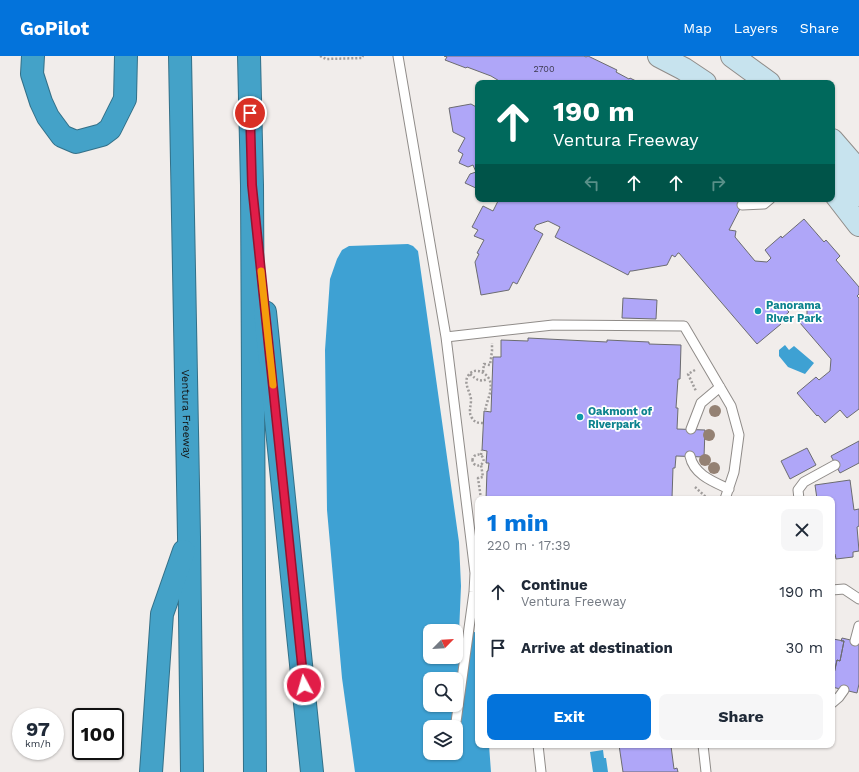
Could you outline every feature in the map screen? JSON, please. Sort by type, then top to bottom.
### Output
[{"type":"highway","points":[[33,56],[32,74],[40,102],[48,117],[62,136],[76,142],[102,135],[110,129],[125,99],[126,56]]},
{"type":"highway","name":"Ventura Freeway","points":[[180,56],[192,772]]},
{"type":"highway","points":[[250,56],[255,772]]},
{"type":"highway","points":[[252,185],[312,772]]},
{"type":"highway","points":[[151,772],[162,614],[189,537]]},
{"type":"main road","points":[[659,56],[684,69],[700,80]]},
{"type":"main road","points":[[732,56],[765,80]]},
{"type":"main road","points":[[835,143],[859,171]]},
{"type":"main road","points":[[835,172],[843,174],[859,195]]},
{"type":"main road","points":[[835,194],[859,225]]},
{"type":"lane","points":[[398,56],[446,337],[475,574],[474,592],[456,720]]},
{"type":"lane","points":[[742,205],[764,204],[766,202]]},
{"type":"lane","points":[[446,337],[553,325],[684,326],[731,406],[739,435],[734,472],[726,496]]},
{"type":"lane","points":[[691,429],[701,403],[720,387]]},
{"type":"lane","points":[[690,456],[691,462],[701,474],[709,480],[729,489]]},
{"type":"lane","points":[[799,496],[798,490],[804,482],[835,465]]},
{"type":"lane","points":[[835,590],[844,589],[859,599]]},
{"type":"lane","points":[[854,641],[859,626]]},
{"type":"lane","points":[[835,700],[844,690]]},
{"type":"lane","points":[[538,748],[541,772]]},
{"type":"lane","points":[[703,748],[706,772]]},
{"type":"path","points":[[320,56],[326,60],[362,58],[364,56]]},
{"type":"path","points":[[485,412],[491,391],[488,379],[483,372],[484,364],[490,365],[492,345],[490,332]]},
{"type":"path","points":[[483,372],[477,371],[471,373],[468,376],[467,383],[471,399],[470,415],[474,421],[483,423]]},
{"type":"path","points":[[470,374],[477,380],[488,379]]},
{"type":"path","points":[[481,496],[478,478],[483,477],[481,465],[483,460],[481,455],[482,450]]},
{"type":"path","points":[[481,455],[476,455],[473,459],[473,462],[476,465],[481,465]]},
{"type":"water","points":[[408,244],[413,246],[418,251],[459,542],[461,586],[459,624],[423,624],[423,664],[463,664],[463,633],[475,632],[475,748],[489,748],[491,772],[355,772],[342,678],[327,510],[325,350],[330,279],[342,250],[349,246]]},
{"type":"water","points":[[785,345],[789,350],[794,346],[814,363],[805,374],[788,367],[779,356],[779,350]]},
{"type":"water","points":[[603,750],[608,772],[593,772],[590,752]]},
{"type":"building","points":[[444,56],[588,56],[617,70],[616,72],[629,79],[634,80],[498,80],[491,76],[445,60],[447,57]]},
{"type":"building","points":[[471,104],[475,106],[475,170],[473,165],[468,167],[459,163],[463,154],[458,151],[465,138],[453,132],[449,108]]},
{"type":"building","points":[[475,172],[475,188],[465,183],[470,174]]},
{"type":"building","name":"Panorama River Park","points":[[498,202],[743,202],[729,230],[736,231],[735,237],[755,261],[767,262],[771,258],[765,250],[804,219],[824,242],[826,240],[840,256],[836,260],[859,287],[859,294],[857,296],[859,298],[859,409],[847,418],[840,410],[825,423],[797,393],[816,377],[819,380],[830,371],[831,359],[800,323],[807,316],[807,310],[801,303],[790,302],[784,307],[789,312],[779,321],[781,324],[757,344],[679,253],[675,257],[672,255],[667,265],[630,271],[628,275],[555,237],[560,227],[548,221],[536,225],[534,229],[543,234],[517,284],[513,282],[509,290],[481,295],[475,262],[479,254],[477,253],[484,240],[474,236],[478,230],[472,227],[483,206],[493,211]]},
{"type":"building","points":[[623,298],[657,300],[656,319],[622,318]]},
{"type":"building","name":"Oakmont of Riverpark","points":[[528,338],[607,342],[607,340],[681,345],[680,379],[678,379],[676,408],[678,408],[677,429],[705,430],[704,457],[676,456],[675,468],[673,468],[672,496],[486,496],[487,471],[489,463],[486,463],[487,451],[482,450],[484,411],[491,412],[493,357],[501,357],[501,340],[528,341]]},
{"type":"building","points":[[859,441],[859,463],[840,473],[831,456]]},
{"type":"building","points":[[807,448],[816,465],[790,479],[781,461]]},
{"type":"building","points":[[850,480],[854,510],[859,509],[859,526],[857,527],[859,551],[853,552],[853,557],[836,559],[835,496],[817,496],[815,485]]},
{"type":"building","points":[[842,638],[859,642],[859,684],[857,693],[835,688],[835,669],[837,660],[840,661],[844,641],[841,641]]},
{"type":"building","points":[[835,639],[844,641],[840,661],[837,660],[835,669]]},
{"type":"building","points":[[619,748],[671,748],[674,769],[677,768],[678,772],[623,772]]},
{"type":"slow traffic","points":[[261,271],[273,385]]},
{"type":"place","name":"Panorama River Park","points":[[758,311]]},
{"type":"place","name":"Oakmont of Riverpark","points":[[580,417]]},
{"type":"route","points":[[250,113],[252,185],[304,685]]}]
